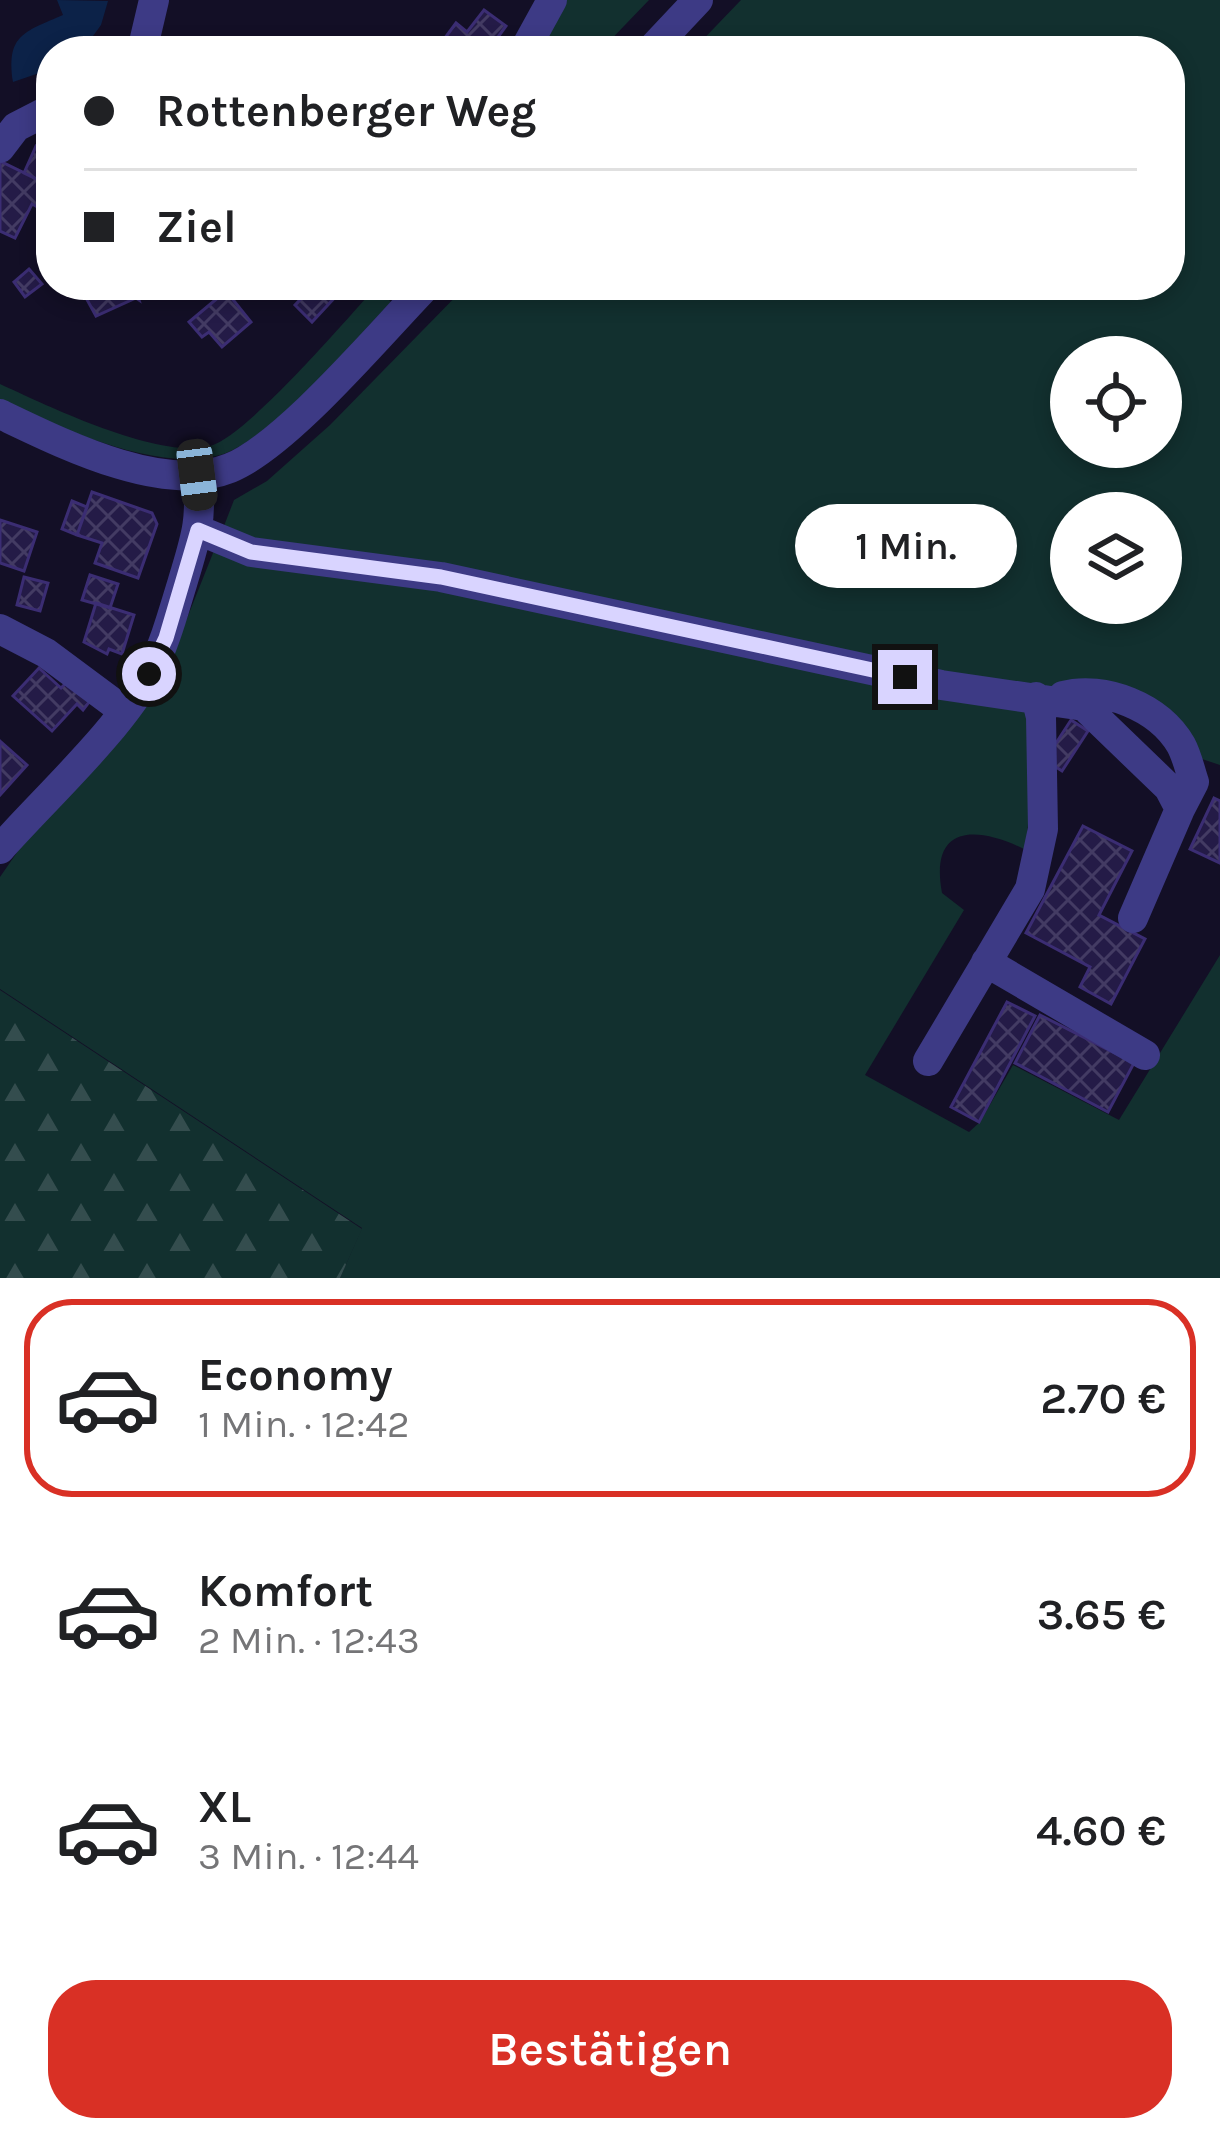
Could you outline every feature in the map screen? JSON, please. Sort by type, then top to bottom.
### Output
[{"type":"street","points":[[146,36],[154,0]]},
{"type":"street","points":[[532,36],[552,0]]},
{"type":"street","points":[[664,36],[698,0]]},
{"type":"street","points":[[0,148],[16,127],[36,117]]},
{"type":"street","points":[[0,414],[100,457],[161,472],[197,475],[231,468],[290,426],[412,300]]},
{"type":"street","points":[[0,849],[124,711],[149,674],[166,638],[198,530],[202,511],[197,475]]},
{"type":"street","points":[[198,530],[251,552],[441,577],[941,685],[1084,706],[1169,788],[1180,808],[1133,918]]},
{"type":"street","points":[[0,629],[46,653],[124,711]]},
{"type":"street","points":[[928,1061],[1030,889],[1042,829],[1044,698]]},
{"type":"street","points":[[986,962],[1145,1055]]},
{"type":"green space","points":[[563,0],[649,0],[614,36],[543,36]]},
{"type":"green space","points":[[741,0],[1220,0],[1220,765],[1193,756],[1077,685],[1038,687],[944,678],[266,546],[222,531],[234,500],[267,481],[330,425],[452,300],[1185,300],[1185,36],[706,36]]},
{"type":"green space","points":[[364,300],[391,302],[263,430],[220,455],[195,459],[137,453],[107,444],[0,399],[0,384],[134,438],[188,448],[210,446],[247,422]]},
{"type":"green space","points":[[215,548],[438,584],[1027,703],[1031,786],[1026,850],[975,835],[950,842],[940,870],[942,893],[964,910],[865,1075],[969,1132],[980,1122],[1013,1065],[1119,1120],[1220,955],[1220,1278],[340,1278],[362,1228],[0,989],[0,877],[36,825],[164,676]]},
{"type":"green space","points":[[0,990],[362,1229],[340,1278],[0,1278]]},
{"type":"water","points":[[57,0],[108,1],[93,36],[36,36],[36,74],[13,82],[15,45],[28,31],[63,15]]},
{"type":"building","points":[[484,10],[506,26],[499,36],[446,36],[456,23],[467,32]]},
{"type":"building","points":[[36,146],[36,179],[24,173]]},
{"type":"building","points":[[0,161],[36,179],[36,206],[32,204],[15,238],[0,231]]},
{"type":"building","points":[[29,269],[36,277],[36,289],[25,297],[14,282]]},
{"type":"building","points":[[87,300],[132,300],[96,316]]},
{"type":"building","points":[[215,300],[233,300],[251,322],[222,347],[209,332],[202,337],[189,322]]},
{"type":"building","points":[[300,300],[332,300],[312,322],[295,305]]},
{"type":"building","points":[[92,492],[152,513],[157,524],[138,578],[95,563],[102,543],[77,535]]},
{"type":"building","points":[[72,501],[87,507],[77,535],[62,529]]},
{"type":"building","points":[[0,520],[37,532],[24,571],[0,563]]},
{"type":"building","points":[[90,575],[118,584],[110,608],[82,600]]},
{"type":"building","points":[[24,577],[48,583],[40,611],[17,605]]},
{"type":"building","points":[[96,603],[134,615],[122,654],[109,649],[107,654],[84,642]]},
{"type":"building","points":[[39,668],[61,688],[68,681],[90,701],[83,710],[77,704],[52,731],[13,696]]},
{"type":"building","points":[[1071,720],[1088,731],[1062,771],[1045,760]]},
{"type":"building","points":[[0,741],[27,765],[0,795]]},
{"type":"building","points":[[1214,798],[1220,801],[1220,863],[1190,849]]},
{"type":"building","points":[[1083,826],[1132,851],[1099,915],[1145,939],[1111,1004],[1080,987],[1090,967],[1026,933]]},
{"type":"building","points":[[1007,1002],[1035,1016],[979,1122],[951,1107]]},
{"type":"building","points":[[1040,1015],[1134,1063],[1108,1112],[1015,1063]]},
{"type":"route","points":[[149,674],[166,638],[198,530],[251,552],[441,577],[905,677]]}]
